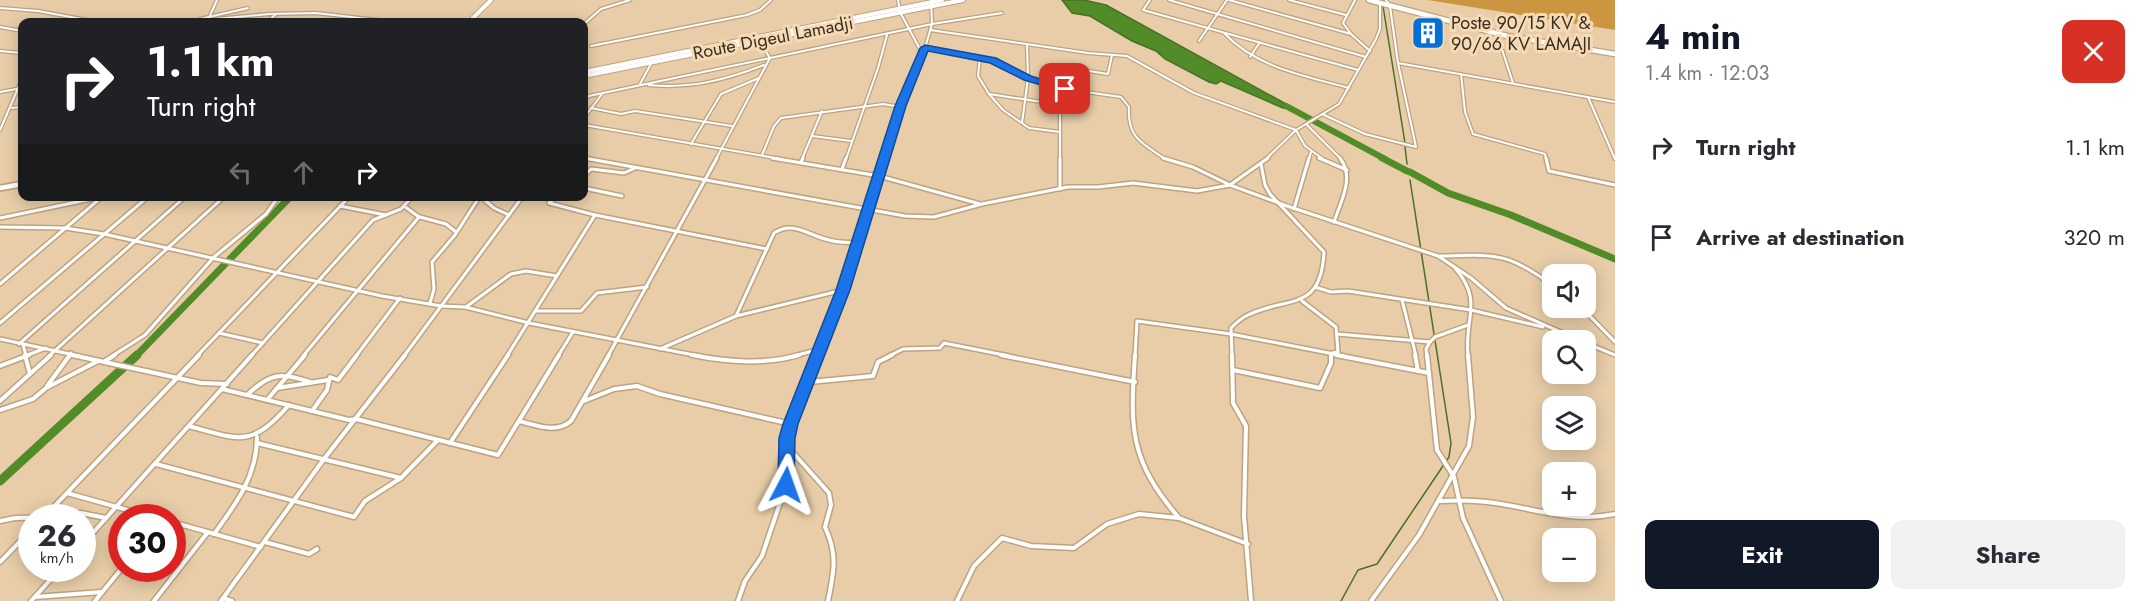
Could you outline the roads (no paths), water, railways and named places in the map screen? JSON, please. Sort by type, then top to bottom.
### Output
[{"type":"highway","points":[[1369,0],[1497,33],[1615,54]]},
{"type":"main road","points":[[473,18],[491,0]]},
{"type":"main road","name":"Route Digeul Lamadji","points":[[588,73],[759,41],[942,0]]},
{"type":"main road","name":"Route Digeul Lamadji","points":[[932,3],[963,0]]},
{"type":"main road","name":"Route Digeul Lamadji","points":[[588,73],[900,10]]},
{"type":"main road","points":[[0,190],[18,186]]},
{"type":"street","points":[[209,18],[217,0]]},
{"type":"street","points":[[588,20],[601,9],[630,0]]},
{"type":"street","points":[[591,46],[747,15],[760,10],[771,0]]},
{"type":"street","points":[[898,0],[909,30],[922,53]]},
{"type":"street","points":[[1150,0],[1143,10],[1358,69]]},
{"type":"street","points":[[1169,0],[1367,58]]},
{"type":"street","points":[[1199,41],[1228,0],[1351,34]]},
{"type":"street","points":[[1289,0],[1346,15]]},
{"type":"street","points":[[1355,0],[1343,23],[1351,34],[1370,51]]},
{"type":"street","points":[[1323,114],[1365,134],[1416,147],[1398,63],[1390,6],[1386,0]]},
{"type":"street","points":[[738,601],[745,581],[762,556],[786,485],[786,446],[791,424],[843,290],[901,106],[925,48],[932,24],[932,3]]},
{"type":"street","points":[[588,159],[704,178],[898,215],[934,217],[982,204],[1060,189],[1107,187],[1126,183],[1197,190],[1230,185],[1261,164],[1296,130],[1339,104],[1358,69],[1367,58],[1380,29],[1380,3]]},
{"type":"street","points":[[0,8],[38,11],[76,18]]},
{"type":"street","points":[[215,18],[248,8]]},
{"type":"street","points":[[231,18],[316,13],[356,18]]},
{"type":"street","points":[[588,96],[932,24],[1002,13]]},
{"type":"street","points":[[272,18],[277,14]]},
{"type":"street","points":[[0,27],[18,30]]},
{"type":"street","points":[[930,30],[1131,58],[1194,93],[1296,130],[1311,152],[1322,160],[1347,170]]},
{"type":"street","points":[[1223,31],[1233,44],[1250,57],[1349,88]]},
{"type":"street","points":[[1497,33],[1513,83]]},
{"type":"street","points":[[842,169],[878,68],[887,35]]},
{"type":"street","points":[[759,41],[770,58]]},
{"type":"street","points":[[1250,57],[1260,42]]},
{"type":"street","points":[[1022,123],[1028,78],[1027,44]]},
{"type":"street","points":[[925,48],[993,60],[1028,78],[1065,89],[1121,97],[1129,107],[1131,132],[1138,140],[1165,159],[1193,167],[1230,185],[1294,209],[1438,256],[1450,262],[1506,308],[1553,330]]},
{"type":"street","points":[[0,51],[18,53]]},
{"type":"street","points":[[1065,89],[1070,68],[1108,74],[1112,55]]},
{"type":"street","points":[[519,421],[561,428],[568,425],[648,286],[770,58]]},
{"type":"street","points":[[980,58],[978,76],[989,94],[1003,110],[1029,128],[1060,132]]},
{"type":"street","points":[[640,86],[652,62]]},
{"type":"street","points":[[1398,63],[1615,102]]},
{"type":"street","points":[[646,84],[667,88],[697,86],[740,76],[766,64]]},
{"type":"street","points":[[1461,75],[1466,119],[1473,134],[1545,154],[1549,171],[1615,185]]},
{"type":"street","points":[[691,144],[718,97],[725,90],[759,78]]},
{"type":"street","points":[[1047,84],[1053,100],[1060,107],[1060,189]]},
{"type":"street","points":[[0,92],[18,89]]},
{"type":"street","points":[[588,112],[603,93]]},
{"type":"street","points":[[0,130],[18,94]]},
{"type":"street","points":[[989,94],[1057,104]]},
{"type":"street","points":[[1588,97],[1615,159]]},
{"type":"street","points":[[762,155],[778,120],[822,111],[864,106],[883,104],[901,106]]},
{"type":"street","points":[[11,108],[18,107]]},
{"type":"street","points":[[591,108],[621,114],[637,111],[732,126]]},
{"type":"street","points":[[801,162],[822,111]]},
{"type":"street","points":[[1306,124],[1341,160],[1347,170],[1346,184],[1334,222]]},
{"type":"street","points":[[588,126],[879,176],[982,204]]},
{"type":"street","points":[[812,136],[852,141]]},
{"type":"street","points":[[1294,209],[1311,152]]},
{"type":"street","points":[[1251,601],[1244,516],[1246,426],[1233,403],[1231,327],[1245,316],[1302,300],[1315,287],[1323,273],[1323,252],[1265,185],[1261,164]]},
{"type":"street","points":[[588,172],[591,169],[624,173],[635,168]]},
{"type":"street","points":[[588,189],[622,196]]},
{"type":"street","points":[[0,218],[83,201]]},
{"type":"street","points":[[0,284],[98,201]]},
{"type":"street","points":[[0,323],[143,201]]},
{"type":"street","points":[[21,344],[180,201]]},
{"type":"street","points":[[0,400],[220,201]]},
{"type":"street","points":[[0,410],[33,399],[46,388],[102,361],[145,335],[214,258],[266,214],[275,201]]},
{"type":"street","points":[[56,504],[345,201]]},
{"type":"street","points":[[120,504],[373,220],[388,216],[408,201]]},
{"type":"street","points":[[430,304],[434,289],[432,262],[477,201]]},
{"type":"street","points":[[486,201],[509,215]]},
{"type":"street","points":[[222,600],[324,459],[519,201]]},
{"type":"street","points":[[551,201],[549,203],[595,216],[766,249]]},
{"type":"street","points":[[340,206],[388,216]]},
{"type":"street","points":[[404,206],[419,217],[446,224],[456,232]]},
{"type":"street","points":[[450,443],[529,323],[595,216]]},
{"type":"street","points":[[267,400],[419,217]]},
{"type":"street","points":[[0,226],[65,228],[104,234],[400,298],[465,308],[690,356],[744,362],[791,357],[820,349]]},
{"type":"street","points":[[736,316],[774,233],[788,226],[825,240],[858,243]]},
{"type":"street","points":[[1438,256],[1481,255],[1508,259],[1523,265],[1542,278]]},
{"type":"street","points":[[1371,601],[1419,536],[1454,477],[1469,446],[1473,417],[1466,335],[1473,300],[1470,287],[1450,262]]},
{"type":"street","points":[[465,308],[512,274],[526,271],[557,276]]},
{"type":"street","points":[[536,311],[581,310],[597,293],[648,286]]},
{"type":"street","points":[[1315,287],[1341,293],[1348,291],[1471,310],[1553,330]]},
{"type":"street","points":[[658,349],[736,316],[843,290]]},
{"type":"street","points":[[277,388],[293,388],[310,382],[328,380],[330,377],[338,380],[400,298]]},
{"type":"street","points":[[1302,300],[1336,327],[1338,352],[1330,354]]},
{"type":"street","points":[[1402,300],[1418,371]]},
{"type":"street","points":[[1592,318],[1615,342]]},
{"type":"street","points":[[1179,518],[1160,495],[1142,465],[1133,436],[1137,321],[1232,334],[1429,373]]},
{"type":"street","points":[[1469,324],[1463,329],[1431,339],[1426,349],[1437,450],[1454,477],[1457,500],[1467,530],[1502,601]]},
{"type":"street","points":[[222,389],[349,420],[356,419],[498,456],[573,332]]},
{"type":"street","points":[[219,333],[263,343]]},
{"type":"street","points":[[1337,334],[1393,341],[1430,342]]},
{"type":"street","points":[[0,339],[201,383],[227,384]]},
{"type":"street","points":[[809,382],[873,376],[878,362],[903,349],[940,348],[944,343],[1135,382]]},
{"type":"street","points":[[21,344],[30,374]]},
{"type":"street","points":[[1596,347],[1615,355]]},
{"type":"street","points":[[0,366],[46,348]]},
{"type":"street","points":[[46,388],[70,353]]},
{"type":"street","points":[[1233,370],[1319,388],[1322,387],[1331,363],[1330,354]]},
{"type":"street","points":[[247,395],[259,382],[278,373],[289,374],[310,382]]},
{"type":"street","points":[[312,411],[327,390],[328,380]]},
{"type":"street","points":[[583,402],[632,386],[655,391],[660,395],[687,399],[791,424]]},
{"type":"street","points":[[189,426],[241,439],[257,437],[273,424],[289,405]]},
{"type":"street","points":[[214,534],[248,487],[258,443],[257,437]]},
{"type":"street","points":[[156,464],[354,517],[365,501],[401,478],[438,440]]},
{"type":"street","points":[[258,443],[401,478]]},
{"type":"street","points":[[786,446],[829,493],[831,505],[825,527],[833,544],[835,564],[828,601]]},
{"type":"street","points":[[67,493],[108,504]]},
{"type":"street","points":[[1438,501],[1494,503],[1579,518],[1602,518],[1615,514]]},
{"type":"street","points":[[957,601],[962,585],[980,556],[1002,538],[1031,546],[1074,548],[1107,524],[1139,514],[1179,518],[1248,544]]},
{"type":"street","points":[[96,516],[106,518]]},
{"type":"street","points":[[0,521],[18,518]]},
{"type":"street","points":[[96,529],[106,518]]},
{"type":"street","points":[[186,526],[261,547]]},
{"type":"street","points":[[153,601],[208,532]]},
{"type":"street","points":[[265,542],[309,554],[317,549]]},
{"type":"street","points":[[0,562],[18,543]]},
{"type":"street","points":[[31,601],[48,582]]},
{"type":"street","points":[[95,601],[110,582]]},
{"type":"street","points":[[35,597],[102,592]]},
{"type":"street","points":[[222,600],[232,601]]},
{"type":"waterway","points":[[1383,6],[1405,143]]},
{"type":"waterway","points":[[1286,106],[1385,159]]},
{"type":"waterway","points":[[1405,147],[1407,164]]},
{"type":"waterway","points":[[1382,158],[1407,171]]},
{"type":"waterway","points":[[1410,172],[1448,193],[1511,215],[1615,259]]},
{"type":"waterway","points":[[1341,601],[1358,570],[1377,564],[1449,457],[1451,443],[1410,180]]},
{"type":"waterway","points":[[137,355],[286,201]]},
{"type":"waterway","points":[[0,481],[137,355]]},
{"type":"place","name":"Poste 90/15 KV & 90/66 KV LAMAJI","points":[[1428,33]]}]
